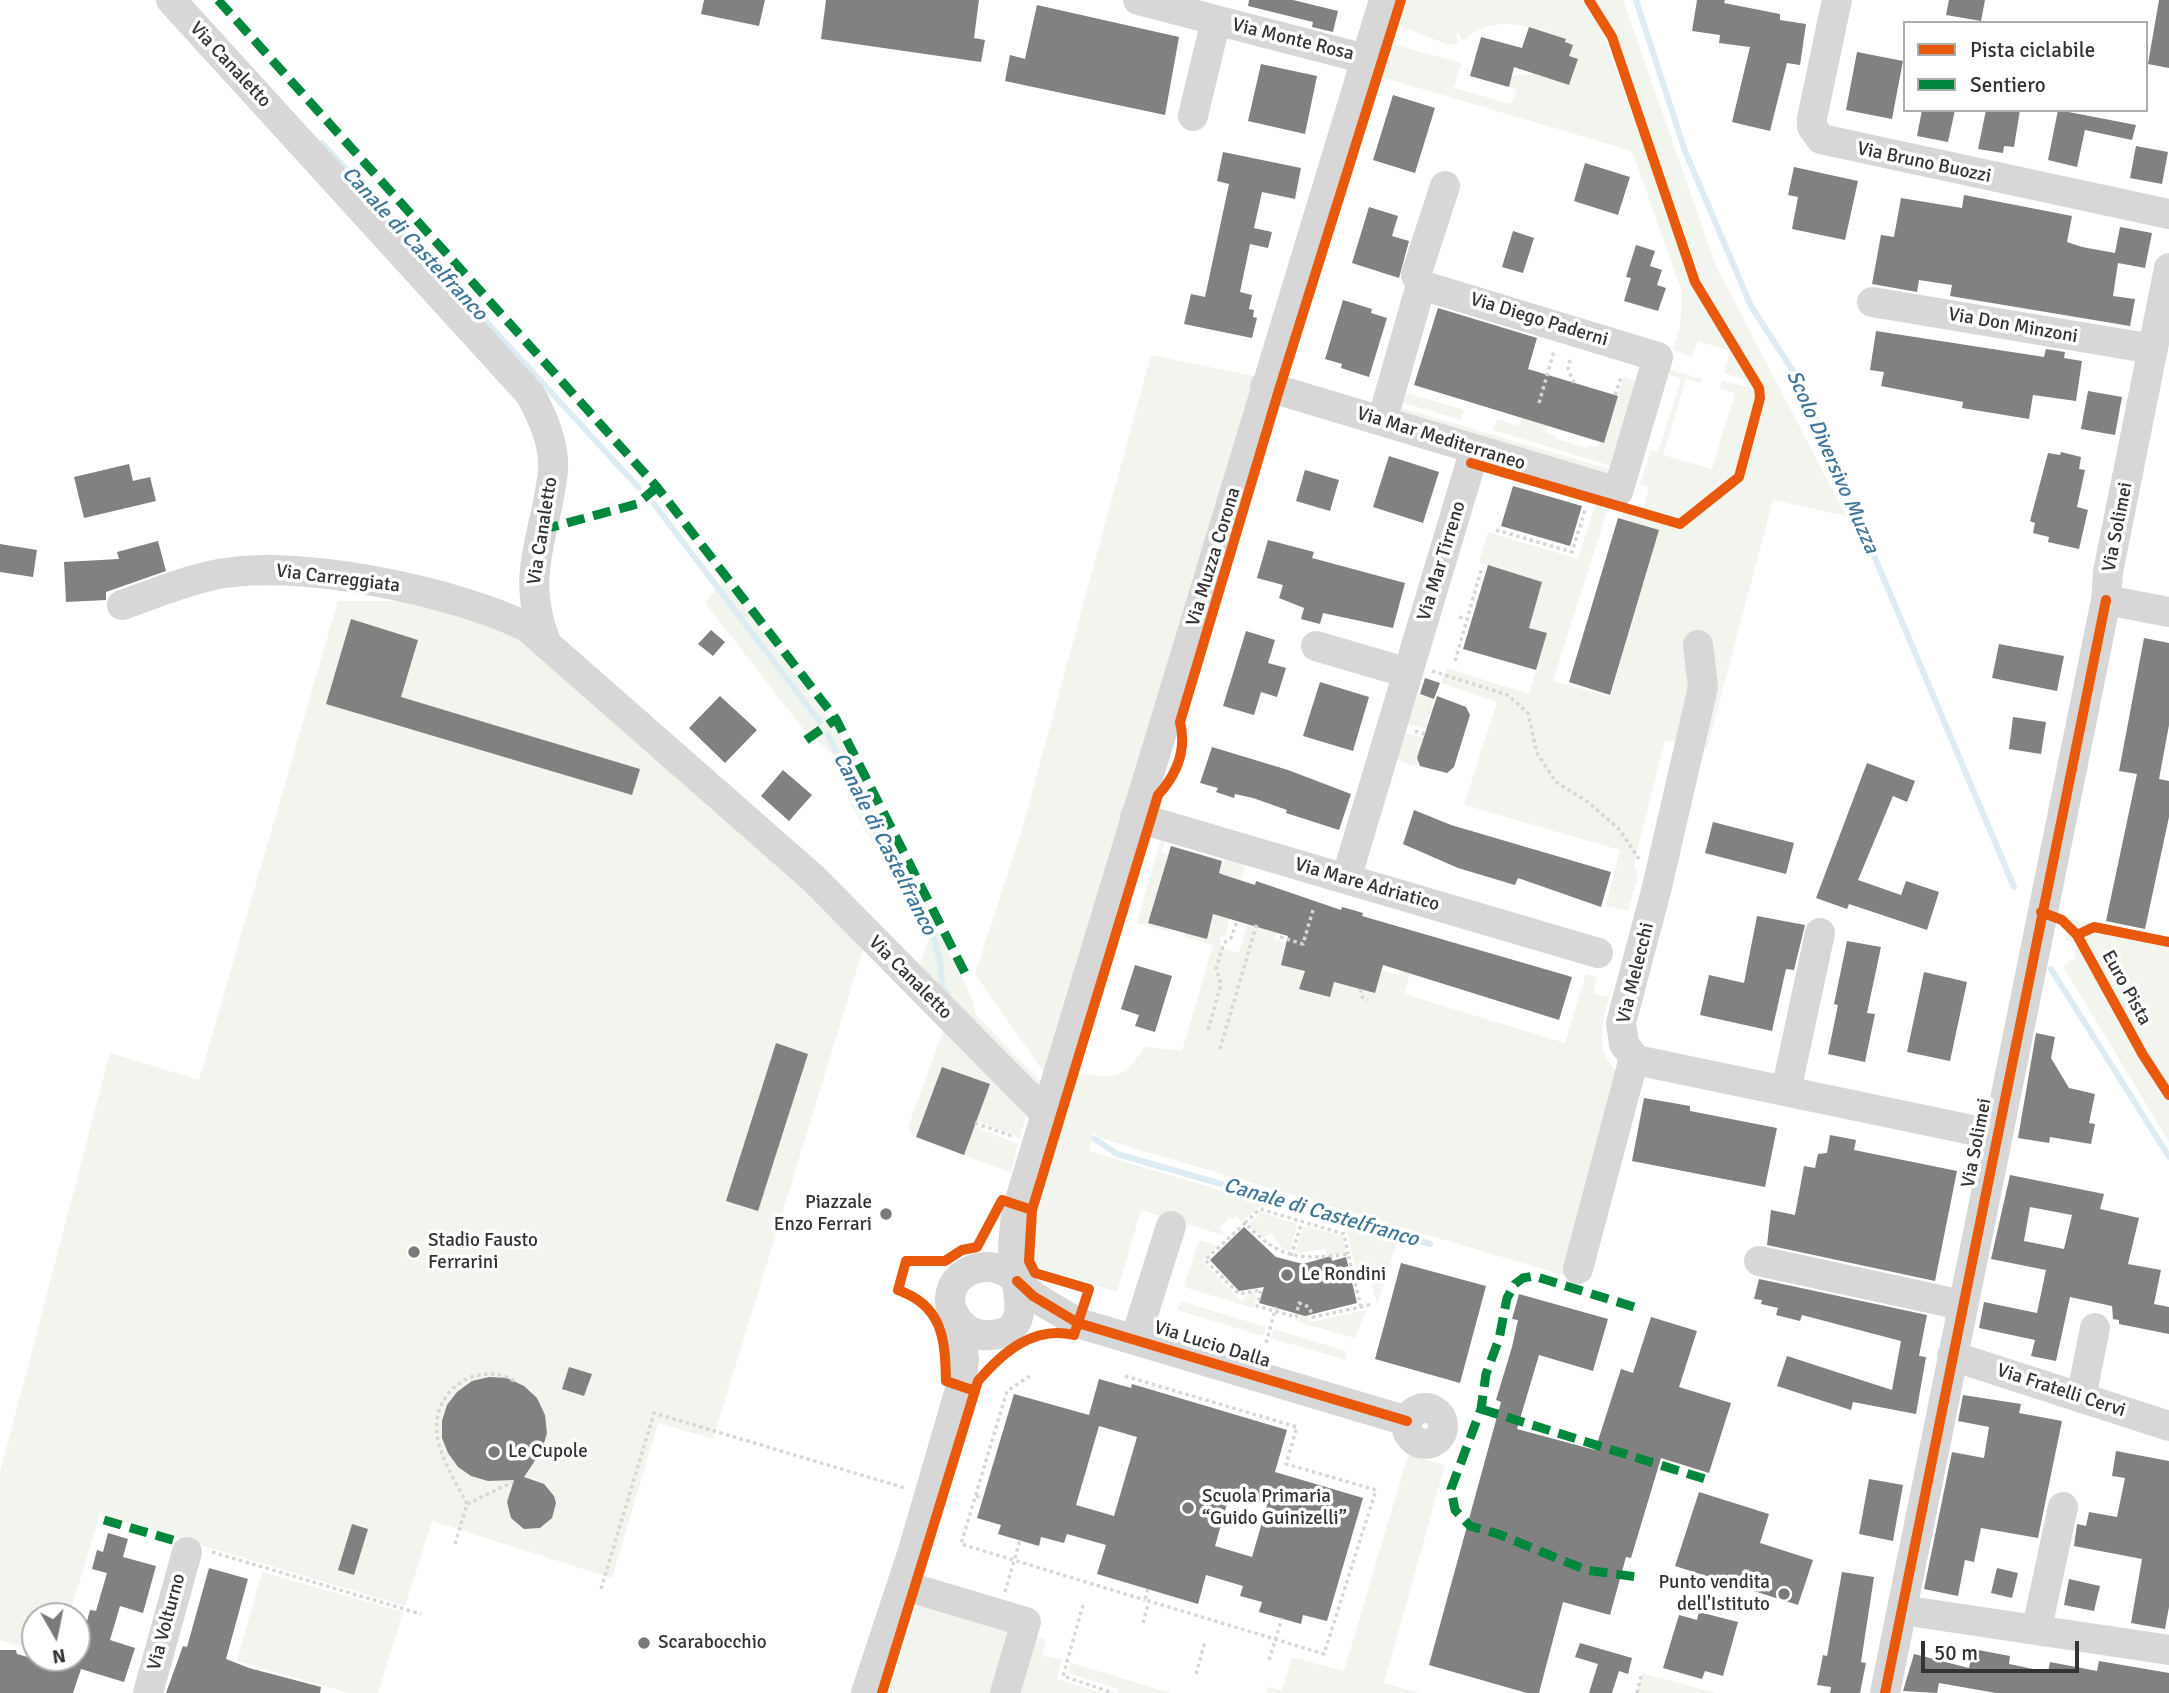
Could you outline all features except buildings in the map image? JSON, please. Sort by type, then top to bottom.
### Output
[{"type":"street","name":"Via Canaletto","points":[[171,0],[530,394],[548,431],[553,470],[532,582],[539,623],[546,642],[814,879],[1046,1114]]},
{"type":"street","name":"Via Monte Rosa","points":[[1138,0],[1178,5],[1216,20],[1366,59]]},
{"type":"street","name":"Via Muzza Corona","points":[[1016,1213],[1384,0]]},
{"type":"street","name":"Via Bruno Buozzi","points":[[1836,0],[1812,118],[1812,127],[1821,139],[2169,214]]},
{"type":"street","points":[[1193,116],[1216,20]]},
{"type":"street","points":[[1382,421],[1420,285],[1416,275],[1445,186]]},
{"type":"street","name":"Via Solimei","points":[[1885,1693],[2106,600],[2108,572],[2169,268]]},
{"type":"street","name":"Via Diego Paderni","points":[[1420,285],[1658,357],[1604,495]]},
{"type":"street","name":"Via Don Minzoni","points":[[1872,302],[2153,349]]},
{"type":"street","name":"Via Mar Mediterraneo","points":[[1265,386],[1475,449],[1604,495]]},
{"type":"street","name":"Via Mar Tirreno","points":[[1346,879],[1475,449]]},
{"type":"street","name":"Via Carreggiata","points":[[122,605],[219,574],[264,570],[301,572],[423,590],[505,616],[546,642]]},
{"type":"street","points":[[2106,600],[2169,612]]},
{"type":"street","points":[[1316,646],[1410,669]]},
{"type":"street","name":"Via Melecchi","points":[[1634,1058],[1623,1044],[1621,1023],[1657,887],[1703,687],[1698,646]]},
{"type":"street","name":"Via Mare Adriatico","points":[[1135,817],[1598,953]]},
{"type":"street","points":[[1786,1091],[1820,933]]},
{"type":"street","points":[[1578,1269],[1634,1058],[1996,1135]]},
{"type":"street","points":[[1004,1329],[971,1332],[959,1322],[952,1310],[952,1290],[962,1274],[975,1267],[1016,1213]]},
{"type":"street","points":[[963,1379],[1022,1303],[1016,1280],[1016,1213]]},
{"type":"street","points":[[1135,1340],[1171,1226]]},
{"type":"street","points":[[1759,1261],[1962,1305]]},
{"type":"street","points":[[975,1267],[999,1267],[1016,1280]]},
{"type":"street","name":"Via Lucio Dalla","points":[[1016,1280],[1033,1296],[1078,1323],[1407,1421]]},
{"type":"street","points":[[866,1693],[902,1585],[963,1379],[959,1322]]},
{"type":"street","name":"Via Lucio Dalla","points":[[1004,1329],[1078,1323]]},
{"type":"street","points":[[2081,1398],[2095,1328]]},
{"type":"street","name":"Via Fratelli Cervi","points":[[1952,1356],[2169,1426]]},
{"type":"street","points":[[2037,1628],[2063,1507]]},
{"type":"street","name":"Via Volturno","points":[[148,1693],[194,1550]]},
{"type":"street","points":[[902,1585],[1026,1622],[1005,1693]]},
{"type":"street","points":[[1902,1610],[2037,1628],[2169,1650]]},
{"type":"path","points":[[1539,403],[1561,327]]},
{"type":"path","points":[[1570,360],[1567,369],[1574,383]]},
{"type":"path","points":[[1615,395],[1622,375]]},
{"type":"path","points":[[1576,498],[1604,495]]},
{"type":"path","points":[[1496,530],[1572,552],[1587,505],[1576,498]]},
{"type":"path","points":[[1455,662],[1482,567]]},
{"type":"path","points":[[1459,617],[1467,619]]},
{"type":"path","points":[[1410,669],[1508,695],[1528,713],[1537,753],[1556,782],[1588,802],[1619,829],[1657,887]]},
{"type":"path","points":[[1413,731],[1424,734]]},
{"type":"path","points":[[1280,937],[1303,944],[1313,909]]},
{"type":"path","points":[[1208,1030],[1221,984],[1216,968],[1224,943],[1231,938],[1237,921]]},
{"type":"path","points":[[1220,1049],[1257,923]]},
{"type":"path","points":[[2077,935],[2094,928],[2169,942]]},
{"type":"path","points":[[1361,989],[1360,996],[1367,1001]]},
{"type":"path","points":[[975,1123],[1006,1133],[1035,1150]]},
{"type":"path","points":[[1361,1307],[1344,1234],[1260,1209],[1205,1260],[1239,1294],[1261,1290],[1256,1306],[1276,1309],[1296,1317],[1300,1303],[1309,1307],[1313,1317],[1361,1307],[1371,1304]]},
{"type":"path","points":[[1292,1256],[1303,1222]]},
{"type":"path","points":[[1245,1223],[1261,1240],[1301,1259],[1349,1254]]},
{"type":"path","points":[[1266,1343],[1276,1309]]},
{"type":"path","points":[[455,1544],[467,1504],[436,1437],[436,1421],[441,1403],[451,1389],[468,1378],[485,1374],[506,1375],[516,1382]]},
{"type":"path","points":[[1030,1376],[1007,1391],[961,1544],[1324,1654],[1376,1490],[1286,1464],[1297,1427],[1125,1376]]},
{"type":"path","points":[[601,1589],[654,1413],[913,1491]]},
{"type":"path","points":[[467,1504],[513,1482]]},
{"type":"path","points":[[976,1496],[983,1498]]},
{"type":"path","points":[[1010,1574],[1020,1540]]},
{"type":"path","points":[[194,1550],[421,1614]]},
{"type":"path","points":[[1143,1623],[1148,1589]]},
{"type":"path","points":[[1332,1604],[1339,1606]]},
{"type":"path","points":[[1083,1605],[1063,1676],[1113,1693]]},
{"type":"path","points":[[1269,1660],[1282,1618]]},
{"type":"path","points":[[1196,1674],[1205,1641]]},
{"type":"path","points":[[1637,1693],[1642,1673]]},
{"type":"shaded area","points":[[1405,0],[1584,0],[1594,12],[1606,41],[1692,279],[1752,382],[1724,373],[1730,351],[1698,341],[1692,357],[1673,350],[1680,327],[1682,292],[1632,151],[1382,77],[1392,44],[1461,63],[1454,88],[1511,104],[1517,89],[1509,87],[1512,75],[1534,74],[1569,85],[1578,59],[1569,56],[1565,39],[1526,26],[1500,24],[1475,32],[1463,41],[1458,33],[1456,36],[1460,43],[1449,45],[1398,25]]},
{"type":"shaded area","points":[[1594,0],[1623,0],[1716,266],[1846,516],[1773,500],[1707,749],[1665,740],[1634,864],[1638,877],[1628,911],[1606,906],[1620,850],[1464,805],[1497,702],[1441,683],[1447,668],[1529,694],[1547,633],[1529,628],[1542,582],[1479,563],[1488,532],[1578,559],[1595,505],[1608,508],[1553,681],[1610,697],[1659,531],[1622,519],[1624,513],[1681,528],[1744,479],[1764,400],[1763,388],[1701,279],[1615,38]]},
{"type":"shaded area","points":[[1151,355],[1258,377],[1047,1077],[975,974],[1021,833]]},
{"type":"shaded area","points":[[1668,369],[1702,379],[1701,383],[1686,379],[1663,455],[1712,469],[1735,393],[1720,388],[1722,380],[1756,390],[1757,398],[1733,480],[1680,521],[1643,510],[1649,487],[1640,484],[1651,450],[1658,452],[1681,379],[1667,374]]},
{"type":"shaded area","points":[[1624,377],[1638,382],[1612,466],[1493,430],[1497,419],[1519,426],[1522,417],[1548,426],[1546,432],[1557,436],[1556,439],[1588,448],[1589,445],[1597,447],[1599,442],[1604,442]]},
{"type":"shaded area","points":[[1404,392],[1464,410],[1461,420],[1401,402]]},
{"type":"shaded area","points":[[1399,407],[1618,472],[1615,480],[1396,413]]},
{"type":"shaded area","points":[[723,580],[837,730],[879,824],[961,975],[973,1001],[975,1014],[1042,1083],[1039,1092],[918,969],[929,938],[852,807],[835,757],[801,726],[705,603]]},
{"type":"shaded area","name":"Stadio Fausto Ferrarini","points":[[338,601],[398,601],[522,632],[865,943],[713,1439],[658,1423],[612,1578],[432,1521],[405,1606],[100,1515],[73,1602],[21,1602],[21,1646],[0,1640],[0,1473],[110,1053],[199,1080]]},
{"type":"shaded area","points":[[1418,694],[1434,699],[1426,729],[1408,724]]},
{"type":"shaded area","points":[[1406,733],[1423,738],[1415,766],[1397,760]]},
{"type":"shaded area","points":[[1161,838],[1166,839],[1161,853],[1168,855],[1153,904],[1171,928],[1170,932],[1137,923]]},
{"type":"shaded area","points":[[1225,858],[1246,864],[1241,880],[1237,880],[1226,935],[1220,938],[1220,947],[1239,953],[1248,920],[1276,933],[1275,939],[1305,948],[1319,916],[1303,973],[1375,993],[1382,970],[1399,975],[1409,939],[1421,934],[1404,994],[1565,1043],[1586,974],[1597,977],[1593,993],[1607,997],[1613,982],[1604,1016],[1602,1039],[1608,1061],[1616,1070],[1570,1277],[1100,1138],[1094,1133],[1089,1151],[1263,1203],[1242,1222],[1237,1216],[1233,1219],[1230,1217],[1219,1227],[1226,1236],[1141,1210],[1117,1292],[1037,1267],[1034,1252],[1035,1230],[1040,1203],[1079,1073],[1118,1075],[1131,1066],[1144,1047],[1182,1051],[1213,945],[1185,937],[1194,908],[1224,875],[1219,873]]},
{"type":"shaded area","points":[[2069,919],[2169,937],[2169,1142],[2063,966],[2075,958],[2076,943],[2065,940]]},
{"type":"shaded area","points":[[946,1023],[1026,1115],[1020,1138],[976,1120],[989,1084],[943,1067],[917,1135],[913,1136],[908,1127]]},
{"type":"shaded area","points":[[974,1126],[1018,1144],[1011,1173],[964,1155]]},
{"type":"shaded area","points":[[1261,1212],[1297,1224],[1290,1252],[1283,1249],[1271,1233],[1262,1239],[1249,1224]]},
{"type":"shaded area","points":[[1307,1226],[1342,1236],[1346,1253],[1327,1256],[1325,1249],[1295,1253],[1303,1228]]},
{"type":"shaded area","points":[[1346,1228],[1397,1243],[1377,1305],[1369,1272],[1357,1274]]},
{"type":"shaded area","points":[[1199,1240],[1218,1246],[1202,1261],[1241,1301],[1252,1291],[1257,1295],[1253,1308],[1184,1287]]},
{"type":"shaded area","points":[[1180,1301],[1266,1327],[1263,1336],[1177,1310]]},
{"type":"shaded area","points":[[1303,1307],[1309,1309],[1311,1322],[1366,1310],[1355,1338],[1298,1322]]},
{"type":"shaded area","points":[[1274,1329],[1346,1351],[1346,1360],[1271,1338]]},
{"type":"shaded area","points":[[1408,1455],[1445,1465],[1384,1683],[1419,1693],[1267,1693],[1269,1687],[1282,1690],[1292,1657],[1344,1671]]},
{"type":"shaded area","points":[[262,1572],[403,1612],[378,1693],[349,1693],[237,1661]]},
{"type":"shaded area","points":[[918,1601],[1014,1630],[994,1693],[889,1693]]},
{"type":"shaded area","points":[[1032,1635],[1046,1639],[1042,1655],[1062,1660],[1057,1679],[1102,1693],[1015,1693]]},
{"type":"shaded area","points":[[1071,1663],[1171,1693],[1118,1693],[1119,1689],[1068,1673]]},
{"type":"shaded area","points":[[1642,1673],[1716,1693],[1637,1693]]},
{"type":"waterway","name":"Scolo Diversivo Muzza","points":[[1636,0],[1685,151],[1751,306],[1802,385],[2014,887]]},
{"type":"waterway","name":"Canale di Castelfranco","points":[[322,143],[639,488]]},
{"type":"waterway","name":"Canale di Castelfranco","points":[[654,504],[820,722]]},
{"type":"waterway","name":"Canale di Castelfranco","points":[[828,735],[896,872],[933,934],[941,965],[942,987],[947,994]]},
{"type":"waterway","name":"Scolo Diversivo Muzza","points":[[2051,969],[2169,1157]]},
{"type":"waterway","name":"Canale di Castelfranco","points":[[1095,1139],[1117,1154],[1430,1244]]},
{"type":"marked path","points":[[218,0],[657,487],[836,719],[966,975]]},
{"type":"marked path","points":[[541,530],[637,504],[657,487]]},
{"type":"marked path","points":[[806,740],[836,719]]},
{"type":"marked path","points":[[1634,1307],[1534,1276],[1523,1278],[1515,1284],[1507,1298],[1499,1339],[1486,1374],[1481,1409],[1451,1489],[1455,1510],[1470,1526],[1498,1534],[1586,1570],[1637,1577]]},
{"type":"marked path","points":[[1481,1409],[1705,1479]]},
{"type":"marked path","points":[[104,1520],[176,1541]]},
{"type":"cycle path","points":[[882,1693],[978,1381],[998,1360],[1020,1343],[1046,1334],[1074,1335],[1089,1289],[1035,1273],[1029,1261],[1032,1210],[1158,795],[1179,761],[1182,742],[1180,722],[1279,390],[1401,0]]},
{"type":"cycle path","points":[[1471,463],[1680,524],[1739,477],[1760,398],[1759,388],[1695,282],[1612,37],[1589,0]]},
{"type":"cycle path","points":[[1885,1693],[2106,600]]},
{"type":"cycle path","name":"Euro Pista","points":[[2041,912],[2062,920],[2077,935],[2143,1055],[2169,1095]]},
{"type":"cycle path","points":[[2077,935],[2094,927],[2169,942]]},
{"type":"cycle path","points":[[975,1391],[946,1381],[942,1338],[933,1315],[913,1297],[898,1290],[906,1261],[945,1261],[962,1250],[977,1247],[1002,1200],[1032,1210]]},
{"type":"cycle path","points":[[1017,1281],[1033,1296],[1078,1323],[1407,1421]]},
{"type":"place","name":"Piazzale Enzo Ferrari","points":[[886,1214]]},
{"type":"place","name":"Stadio Fausto Ferrarini","points":[[414,1252]]},
{"type":"place","name":"Le Rondini","points":[[1287,1275]]},
{"type":"place","name":"Le Cupole","points":[[494,1452]]},
{"type":"place","name":"Scuola Primaria “Guido Guinizelli”","points":[[1188,1508]]},
{"type":"place","name":"Punto vendita dell'Istituto","points":[[1784,1594]]},
{"type":"place","name":"Scarabocchio","points":[[644,1643]]}]
